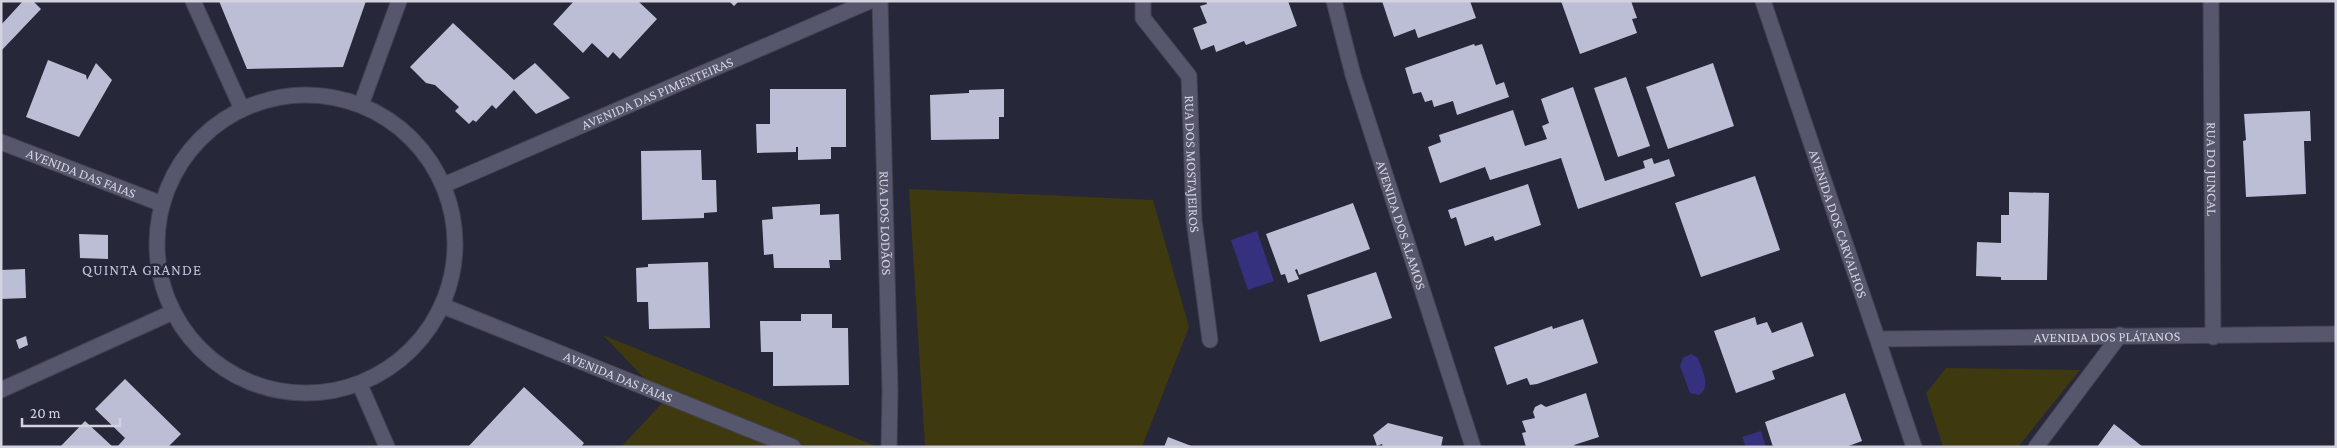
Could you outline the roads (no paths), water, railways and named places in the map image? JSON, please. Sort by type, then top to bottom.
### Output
[{"type":"street","points":[[193,1],[242,109]]},
{"type":"street","points":[[361,105],[399,1]]},
{"type":"street","name":"AVENIDA DAS PIMENTEIRAS","points":[[444,185],[870,1]]},
{"type":"street","name":"RUA DOS LODÃOS","points":[[880,1],[890,390],[889,447]]},
{"type":"street","name":"RUA DOS MOSTAJEIROS","points":[[1144,1],[1143,18],[1188,76],[1194,220],[1210,340]]},
{"type":"street","name":"AVENIDA DOS ÁLAMOS","points":[[1334,1],[1353,75],[1473,447]]},
{"type":"street","name":"AVENIDA DOS CARVALHOS","points":[[1763,1],[1914,447]]},
{"type":"street","name":"RUA DO JUNCAL","points":[[2211,1],[2212,337]]},
{"type":"street","points":[[322,96],[361,105],[397,126],[429,162],[444,185],[455,229],[454,268],[443,306],[421,341],[390,368],[360,385],[312,394],[270,389],[231,373],[198,346],[174,312],[161,279],[157,244],[162,204],[178,168],[205,134],[242,109],[281,97],[322,96]]},
{"type":"street","name":"AVENIDA DAS FAIAS","points":[[1,142],[162,204]]},
{"type":"street","name":"AVENIDA DAS FAIAS","points":[[443,306],[793,447]]},
{"type":"street","points":[[1,390],[174,312]]},
{"type":"street","name":"AVENIDA DOS PLÁTANOS","points":[[1878,339],[2120,335],[2212,337],[2336,334]]},
{"type":"street","points":[[2036,447],[2120,335]]},
{"type":"street","points":[[360,385],[387,447]]},
{"type":"district","name":"QUINTA GRANDE","points":[[142,270]]}]
